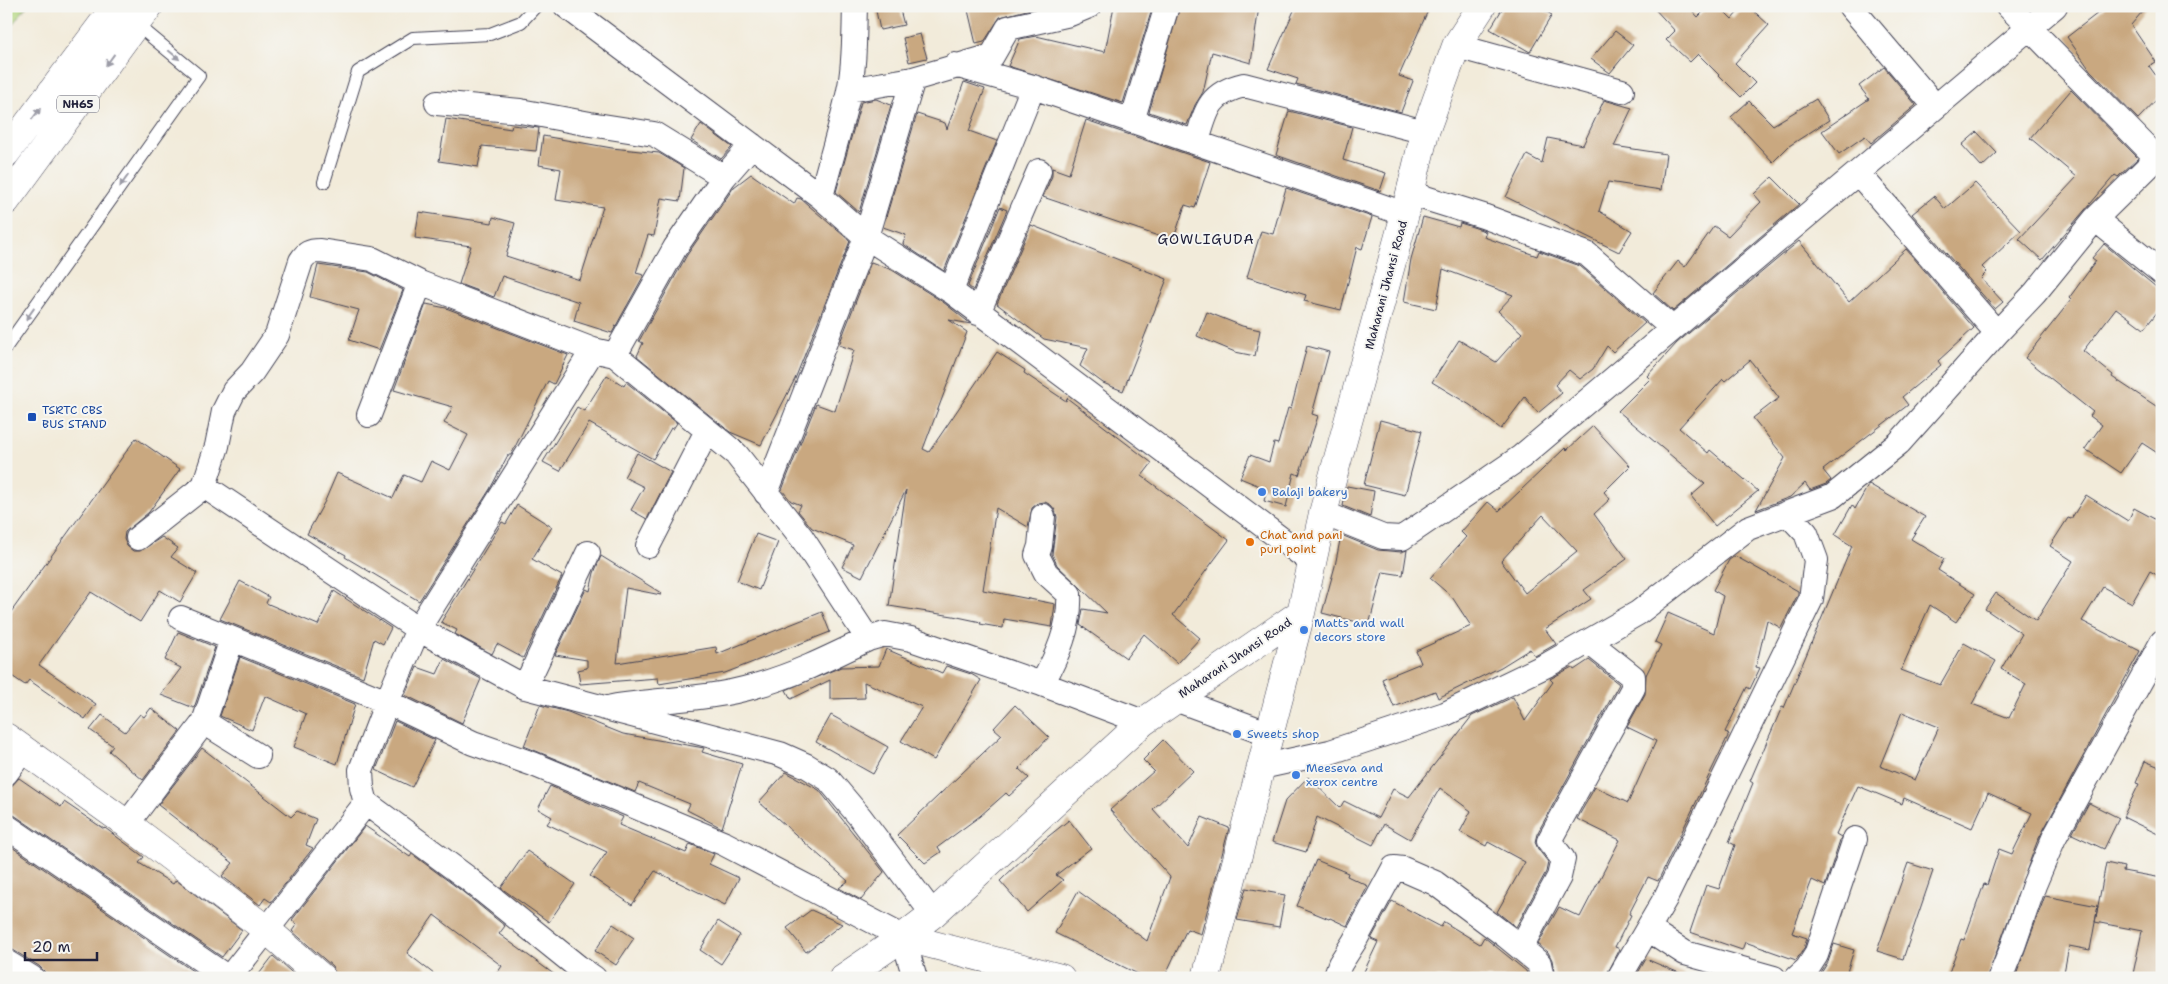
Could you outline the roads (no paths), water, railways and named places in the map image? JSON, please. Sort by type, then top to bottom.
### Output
[{"type":"main road","name":"NH65","points":[[6,153],[116,6]]},
{"type":"main road","name":"Maharani Jhansi Road","points":[[843,978],[933,914],[1143,722],[1175,698],[1301,613],[1323,513],[1425,132],[1456,46],[1482,6]]},
{"type":"main road","name":"NH65","points":[[6,201],[143,15]]},
{"type":"main road","points":[[1206,978],[1301,613]]},
{"type":"main road","points":[[15,743],[127,824],[267,930],[316,976]]},
{"type":"main road","points":[[903,937],[1061,978]]},
{"type":"street","points":[[566,6],[821,197],[866,238],[951,291],[1313,563]]},
{"type":"street","points":[[821,197],[833,145],[849,90],[854,46],[854,6]]},
{"type":"street","points":[[849,90],[912,79],[955,65],[992,56],[1008,28],[1070,14],[1089,6]]},
{"type":"street","points":[[1132,121],[1167,6]]},
{"type":"street","points":[[1850,6],[1935,106]]},
{"type":"street","points":[[1261,767],[1330,752],[1444,714],[1549,664],[1638,613],[1748,528],[1833,496],[1899,443],[1997,332],[2036,293],[2095,219],[2159,155],[2028,29],[2008,6]]},
{"type":"street","points":[[1323,513],[1384,537],[1402,538],[1521,457],[2055,6]]},
{"type":"street","points":[[1456,46],[1622,91]]},
{"type":"street","points":[[955,65],[1033,87],[1196,142],[1407,204],[1483,216],[1587,254],[1672,328]]},
{"type":"street","points":[[766,492],[866,238],[912,79]]},
{"type":"street","points":[[1196,142],[1204,117],[1215,97],[1227,89],[1244,85],[1425,132]]},
{"type":"street","points":[[951,291],[1033,87]]},
{"type":"street","points":[[437,104],[520,111],[654,134],[724,177]]},
{"type":"street","points":[[594,978],[466,877],[366,803],[362,788],[361,770],[387,702],[418,630],[675,248],[724,177],[752,144]]},
{"type":"street","points":[[978,313],[1039,171]]},
{"type":"street","points":[[1858,173],[1997,332]]},
{"type":"street","points":[[2095,219],[2162,273]]},
{"type":"street","points":[[138,538],[204,486],[217,446],[224,411],[234,390],[252,372],[277,335],[301,261],[306,254],[320,250],[372,260],[420,282],[604,352],[736,454],[802,538],[868,640]]},
{"type":"street","points":[[369,415],[420,282]]},
{"type":"street","points":[[648,546],[706,430]]},
{"type":"street","points":[[204,486],[418,630],[525,687],[780,754],[807,766],[828,779],[860,817],[933,914]]},
{"type":"street","points":[[1619,978],[1665,899],[1811,599],[1816,560],[1806,533],[1787,513]]},
{"type":"street","points":[[1042,684],[1057,656],[1070,613],[1069,594],[1046,573],[1037,555],[1040,546],[1043,516]]},
{"type":"street","points":[[525,687],[588,553]]},
{"type":"street","points":[[181,618],[387,702],[473,743],[533,764],[725,844],[903,937],[914,978]]},
{"type":"street","points":[[605,708],[648,701],[720,694],[755,687],[801,671],[885,634],[911,639],[1042,684],[1143,722]]},
{"type":"street","points":[[127,824],[204,722],[232,639]]},
{"type":"street","points":[[1521,947],[1559,877],[1562,867],[1563,859],[1549,840],[1633,688],[1633,678],[1589,642]]},
{"type":"street","points":[[2000,978],[2034,885],[2054,838],[2162,642]]},
{"type":"street","points":[[1175,698],[1270,734]]},
{"type":"street","points":[[204,722],[258,756]]},
{"type":"street","points":[[6,773],[15,743]]},
{"type":"street","points":[[6,826],[228,978],[366,803]]},
{"type":"street","points":[[1797,978],[1807,969],[1816,954],[1855,839]]},
{"type":"street","points":[[1335,978],[1340,964],[1394,868],[1403,869],[1435,884],[1521,947],[1539,963],[1542,978]]},
{"type":"street","points":[[1648,929],[1685,953],[1774,978]]},
{"type":"street","points":[[6,962],[32,978]]},
{"type":"lane","points":[[324,182],[358,72],[413,38],[490,34],[521,22],[536,6]]},
{"type":"lane","points":[[6,347],[199,76],[143,15]]},
{"type":"place","name":"TSRTC CBS BUS STAND","points":[[32,417]]},
{"type":"place","name":"Balaji bakery","points":[[1262,492]]},
{"type":"place","name":"Chat and pani puri point","points":[[1250,542]]},
{"type":"place","name":"Matts and wall decors store","points":[[1304,630]]},
{"type":"place","name":"Sweets shop","points":[[1237,734]]},
{"type":"place","name":"Meeseva and xerox centre","points":[[1296,775]]},
{"type":"district","name":"GOWLIGUDA","points":[[1206,239]]}]
